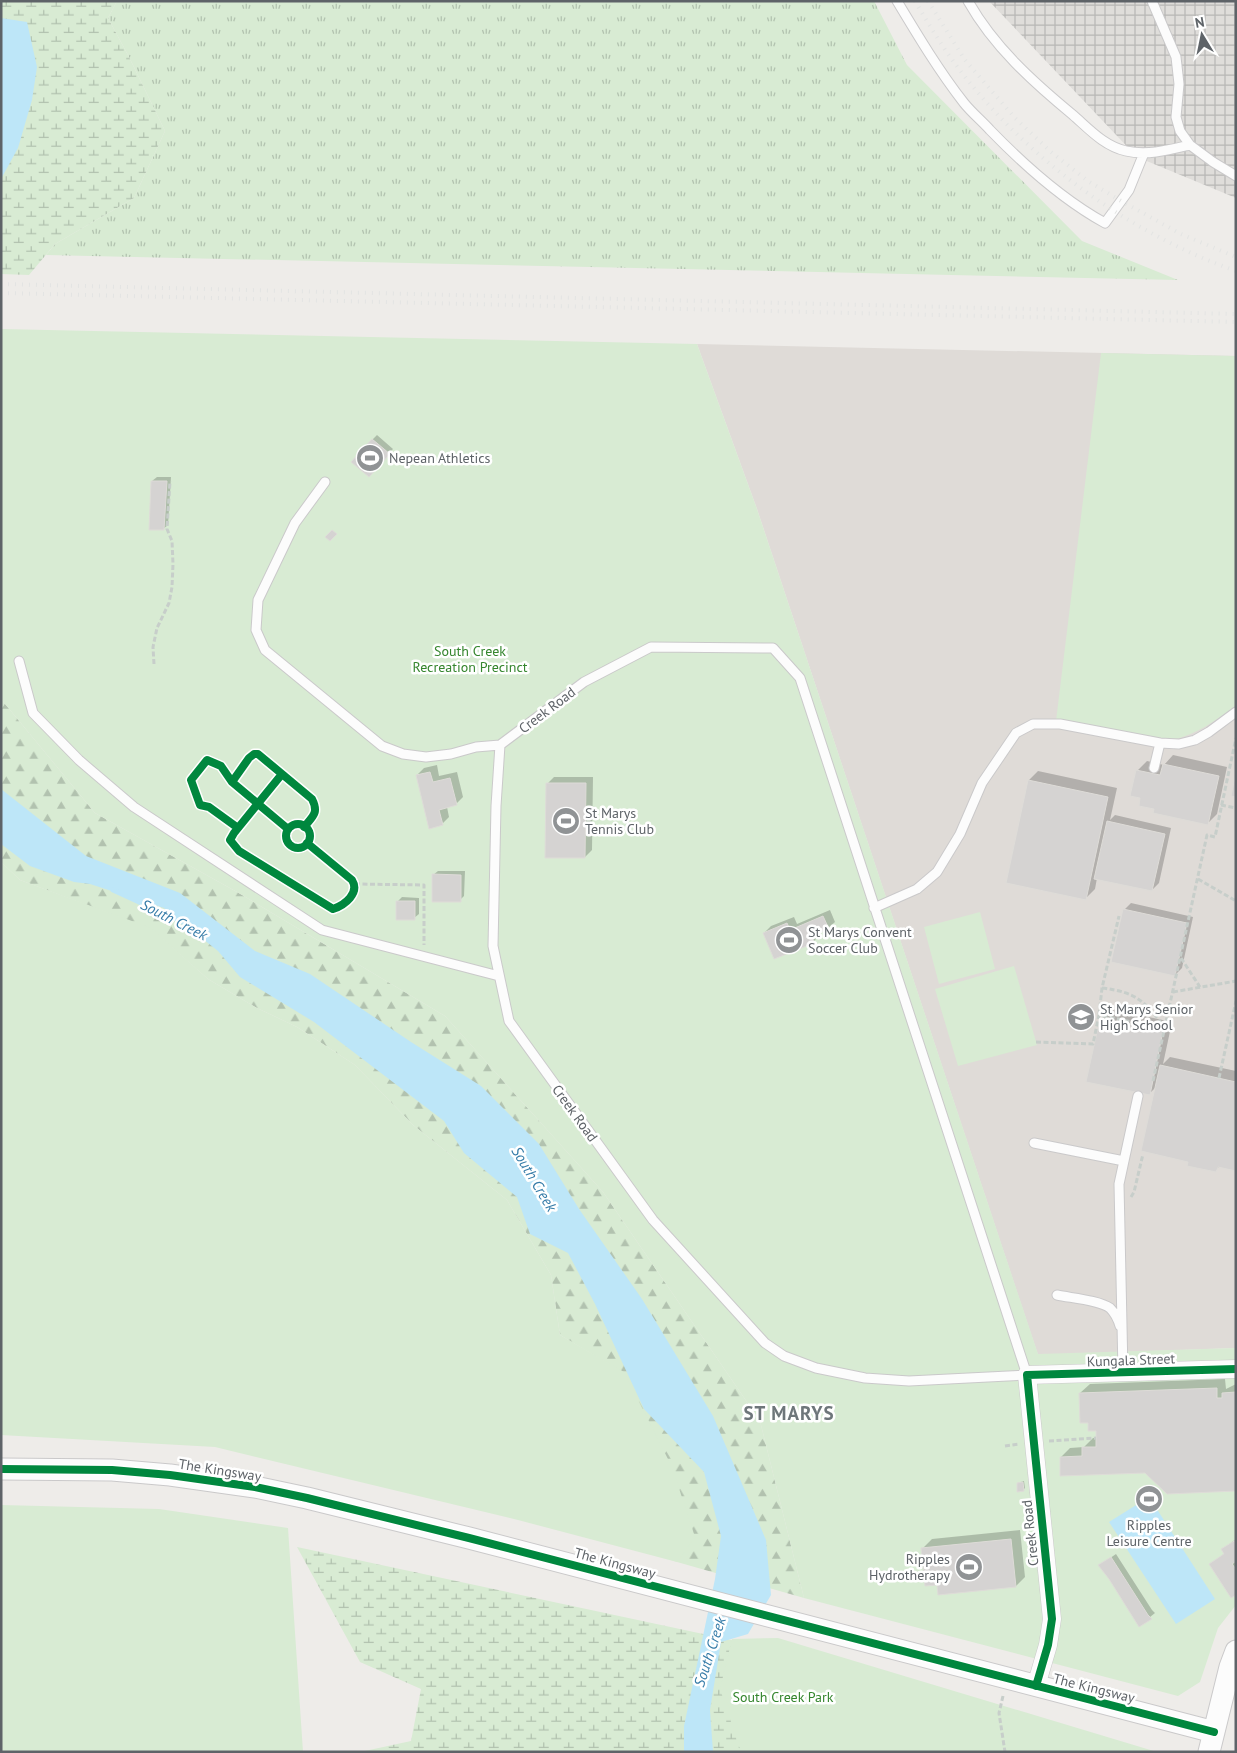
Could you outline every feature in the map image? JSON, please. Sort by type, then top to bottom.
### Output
[{"type":"street","name":"Kungala Street","points":[[1027,1376],[1236,1369]]},
{"type":"street","name":"Creek Road","points":[[1027,1376],[1052,1619],[1048,1645],[1036,1686]]},
{"type":"street","name":"The Kingsway","points":[[1,1468],[112,1470],[170,1475],[255,1487],[307,1498],[1036,1686],[1212,1742]]},
{"type":"street","points":[[1212,1742],[1230,1667],[1236,1650]]},
{"type":"lane","points":[[897,1],[939,70],[966,105],[1027,166],[1105,224],[1129,190],[1144,153]]},
{"type":"lane","points":[[968,1],[974,12],[1014,63],[1103,142],[1125,150],[1144,153],[1190,145]]},
{"type":"lane","points":[[1152,1],[1176,57],[1179,84],[1176,116],[1180,131],[1190,145],[1236,176]]},
{"type":"lane","points":[[325,482],[294,523],[258,600],[256,630],[265,650],[382,746],[403,754],[426,757],[500,745]]},
{"type":"lane","name":"Creek Road","points":[[651,647],[773,648],[800,678],[874,908],[1027,1376],[909,1381],[865,1378],[816,1368],[784,1356],[765,1343],[653,1220],[508,1021],[493,946],[496,806],[500,745],[584,682],[651,647]]},
{"type":"lane","points":[[19,661],[32,713],[79,760],[134,807],[322,930],[499,976]]},
{"type":"lane","points":[[874,908],[917,889],[936,872],[960,834],[982,783],[1016,733],[1033,724],[1060,724],[1092,732],[1160,743],[1179,744],[1195,740],[1236,712]]},
{"type":"lane","points":[[1154,768],[1160,743]]},
{"type":"lane","points":[[1122,1372],[1119,1184],[1138,1096]]},
{"type":"lane","points":[[1034,1143],[1124,1161]]},
{"type":"lane","points":[[1057,1295],[1109,1307],[1116,1316],[1122,1333]]},
{"type":"path","points":[[154,664],[152,647],[157,628],[169,603],[172,587],[172,549],[167,529],[170,481]]},
{"type":"path","points":[[1154,1081],[1207,835],[1215,836],[1236,738]]},
{"type":"path","points":[[1221,805],[1236,808]]},
{"type":"path","points":[[1198,879],[1236,902]]},
{"type":"path","points":[[354,885],[424,885],[424,957]]},
{"type":"path","points":[[1036,1042],[1093,1044],[1100,1015],[1102,988],[1119,916]]},
{"type":"path","points":[[1181,958],[1200,987]]},
{"type":"path","points":[[1173,992],[1236,981]]},
{"type":"path","points":[[1102,988],[1127,993],[1139,998],[1152,1010],[1165,1028]]},
{"type":"path","points":[[1219,1078],[1236,1001]]},
{"type":"path","points":[[1100,1015],[1165,1028]]},
{"type":"path","points":[[1047,1442],[1096,1438]]},
{"type":"path","points":[[1005,1446],[1021,1444]]},
{"type":"path","points":[[1005,1752],[999,1713],[1006,1678]]},
{"type":"shaded area","points":[[989,1],[1236,1],[1236,198],[1137,157]]},
{"type":"shaded area","name":"St Marys Senior High School","points":[[697,344],[1236,356],[1236,1348],[1038,1355],[757,509]]},
{"type":"green space","points":[[1,1],[117,1],[108,18],[165,131],[134,198],[55,244],[29,275],[1,274]]},
{"type":"green space","points":[[117,1],[874,1],[907,65],[1082,241],[1178,280],[46,255],[55,244],[134,198],[165,131],[108,18]]},
{"type":"green space","name":"South Creek Recreation Precinct","points":[[1,329],[697,344],[757,509],[1038,1354],[1236,1348],[1236,1605],[1218,1628],[1200,1682],[1178,1696],[804,1598],[760,1421],[603,1192],[445,1016],[237,892],[95,813],[1,699]]},
{"type":"green space","points":[[1101,353],[1236,356],[1236,706],[1198,731],[1172,740],[1056,721]]},
{"type":"green space","points":[[1,699],[95,813],[237,892],[445,1016],[603,1192],[760,1421],[804,1598],[677,1562],[559,1518],[512,1327],[624,1373],[560,1335],[551,1275],[507,1200],[413,1125],[355,1065],[297,1027],[257,1008],[208,979],[151,929],[20,880],[1,862]]},
{"type":"green space","points":[[1,862],[20,880],[151,928],[208,979],[257,1008],[297,1027],[355,1065],[413,1125],[507,1200],[551,1275],[560,1335],[624,1372],[672,1467],[695,1537],[677,1562],[518,1520],[215,1447],[1,1435]]},
{"type":"green space","points":[[980,912],[995,969],[939,984],[924,927]]},
{"type":"green space","points":[[1014,966],[1037,1045],[958,1066],[935,989]]},
{"type":"green space","points":[[1,1505],[159,1509],[288,1528],[303,1752],[1,1752]]},
{"type":"green space","points":[[297,1547],[778,1650],[784,1752],[360,1752],[411,1741],[421,1689],[360,1662]]},
{"type":"green space","name":"South Creek Park","points":[[778,1638],[1157,1752],[741,1752],[720,1689],[732,1639]]},
{"type":"water","points":[[1,18],[27,22],[37,67],[32,100],[18,148],[1,179]]},
{"type":"water","points":[[1,789],[86,856],[180,893],[255,951],[310,974],[411,1042],[481,1086],[539,1144],[579,1209],[642,1299],[713,1416],[766,1540],[771,1595],[748,1634],[721,1642],[710,1710],[713,1752],[684,1752],[684,1726],[715,1579],[721,1536],[704,1472],[644,1409],[595,1304],[568,1253],[530,1234],[517,1197],[464,1153],[444,1121],[314,1022],[240,977],[218,951],[164,908],[90,884],[74,882],[30,866],[1,844]]},
{"type":"water","points":[[1149,1497],[1215,1599],[1176,1624],[1109,1522]]},
{"type":"building","name":"Nepean Athletics","points":[[372,439],[390,454],[369,477],[351,462]]},
{"type":"building","points":[[151,481],[167,481],[164,530],[149,530]]},
{"type":"building","points":[[332,530],[337,534],[330,541],[325,537]]},
{"type":"building","points":[[1163,764],[1219,776],[1208,825],[1153,813],[1154,809],[1139,806],[1140,798],[1130,796],[1136,770],[1160,775]]},
{"type":"building","points":[[430,772],[433,782],[450,778],[457,805],[439,810],[443,825],[429,829],[416,775]]},
{"type":"building","points":[[1236,773],[1236,797],[1231,796]]},
{"type":"building","points":[[1028,780],[1108,797],[1086,900],[1006,883]]},
{"type":"building","name":"St Marys Tennis Club","points":[[546,783],[586,783],[585,858],[545,858]]},
{"type":"building","points":[[1107,821],[1165,834],[1152,891],[1094,879]]},
{"type":"building","points":[[432,874],[461,875],[461,902],[432,902]]},
{"type":"building","points":[[396,901],[415,901],[415,920],[396,920]]},
{"type":"building","points":[[1123,909],[1187,923],[1175,976],[1111,962]]},
{"type":"building","name":"St Marys Convent Soccer Club","points":[[823,916],[829,929],[812,936],[814,943],[774,959],[763,933],[787,923],[790,930]]},
{"type":"building","points":[[1100,1018],[1163,1031],[1150,1095],[1086,1082]]},
{"type":"building","points":[[1160,1065],[1236,1082],[1236,1171],[1218,1167],[1216,1172],[1187,1166],[1188,1162],[1141,1151]]},
{"type":"building","points":[[1217,1388],[1217,1398],[1222,1398],[1222,1393],[1236,1392],[1236,1491],[1167,1494],[1145,1473],[1060,1476],[1060,1457],[1082,1456],[1082,1447],[1096,1447],[1096,1431],[1088,1431],[1088,1423],[1080,1423],[1079,1393]]},
{"type":"building","points":[[1023,1482],[1024,1491],[1017,1492],[1017,1483]]},
{"type":"building","name":"Ripples Hydrotherapy","points":[[1011,1539],[1016,1587],[938,1595],[937,1585],[925,1586],[921,1548]]},
{"type":"building","points":[[1236,1540],[1236,1561],[1232,1564],[1236,1569],[1236,1595],[1231,1598],[1209,1564],[1224,1554],[1221,1549]]},
{"type":"building","points":[[1111,1557],[1152,1619],[1139,1627],[1098,1565]]},
{"type":"waterway","name":"South Creek","points":[[113,890],[187,924]]},
{"type":"railway","points":[[915,1],[950,57],[983,99],[1013,131],[1046,161],[1081,188],[1156,236],[1236,271]]},
{"type":"railway","points":[[928,1],[965,60],[1015,118],[1051,152],[1088,181],[1121,201],[1181,234],[1236,257]]},
{"type":"railway","points":[[1,284],[1236,314]]},
{"type":"railway","points":[[1,293],[1236,322]]},
{"type":"cycle path","points":[[232,782],[249,758],[254,754],[258,754],[312,799],[315,811],[304,827]]},
{"type":"cycle path","points":[[238,828],[209,807],[200,805],[191,780],[207,760],[221,766],[232,782],[288,829]]},
{"type":"cycle path","points":[[282,774],[230,840],[239,851],[333,909],[338,907],[353,894],[354,885],[352,880],[307,843]]},
{"type":"cycle path","points":[[298,824],[306,828],[310,836],[306,844],[298,848],[290,844],[286,836],[290,828],[298,824]]},
{"type":"cycle path","points":[[1036,1686],[1048,1645],[1052,1619],[1027,1375],[1236,1369]]},
{"type":"cycle path","points":[[1,1469],[112,1470],[170,1475],[255,1487],[307,1498],[469,1538],[1214,1732]]},
{"type":"place","name":"Nepean Athletics","points":[[370,458]]},
{"type":"place","name":"St Marys Tennis Club","points":[[566,821]]},
{"type":"place","name":"St Marys Convent Soccer Club","points":[[789,940]]},
{"type":"place","name":"St Marys Senior High School","points":[[1081,1017]]},
{"type":"place","name":"Ripples Leisure Centre","points":[[1149,1499]]},
{"type":"place","name":"Ripples Hydrotherapy","points":[[969,1567]]},
{"type":"district","name":"ST MARYS","points":[[789,1413]]}]
